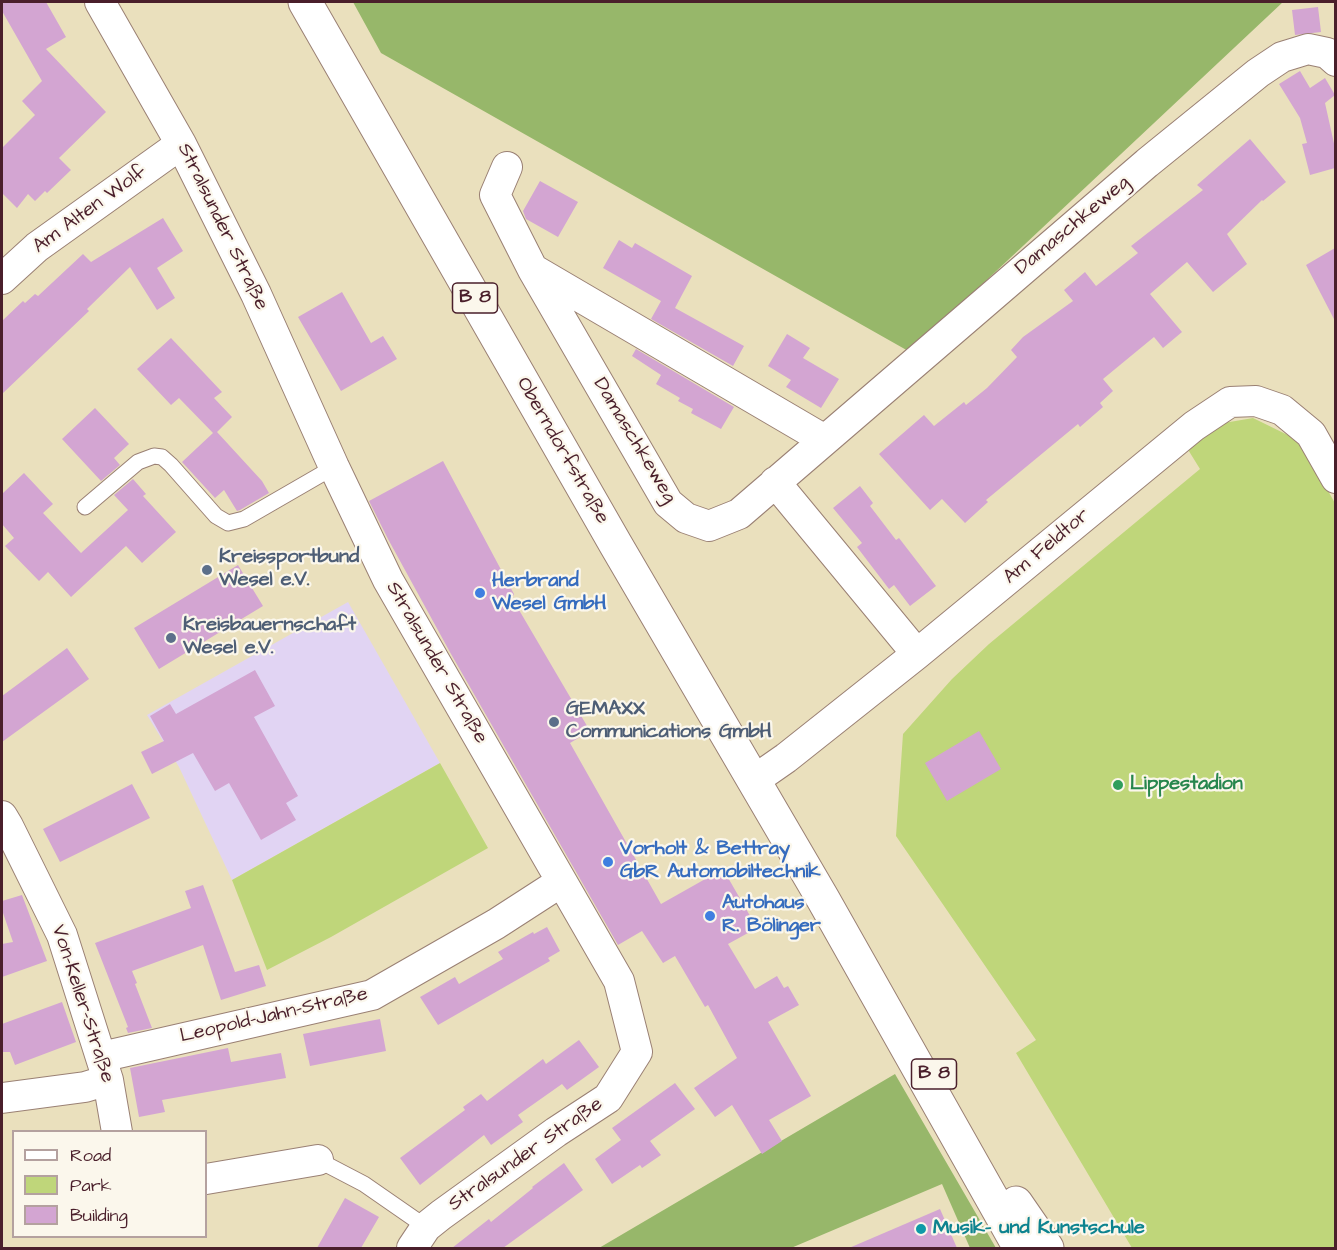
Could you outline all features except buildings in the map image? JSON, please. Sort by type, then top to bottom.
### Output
[{"type":"main road","name":"Oberndorfstraße","points":[[305,2],[823,899],[1020,1248]]},
{"type":"main road","name":"Oberndorfstraße","points":[[823,899],[1047,1248]]},
{"type":"street","name":"Stralsunder Straße","points":[[100,2],[181,144],[256,294],[333,467],[388,580],[619,981],[637,1052],[608,1098],[556,1132],[419,1238]]},
{"type":"street","name":"Damaschkeweg","points":[[507,167],[495,195],[533,270],[668,502],[686,518],[709,526],[739,514],[1147,163],[1258,73],[1282,57],[1308,49],[1327,53],[1335,61]]},
{"type":"street","name":"Am Alten Wolf","points":[[2,279],[37,246],[181,144]]},
{"type":"street","points":[[533,270],[824,439]]},
{"type":"street","name":"Am Feldtor","points":[[753,781],[786,758],[917,654],[1194,426],[1230,402],[1256,400],[1282,410],[1311,434],[1335,478]]},
{"type":"street","points":[[775,482],[917,654]]},
{"type":"street","name":"Von-Keller-Straße","points":[[2,816],[63,935],[105,1069],[117,1130]]},
{"type":"street","name":"Leopold-Jahn-Straße","points":[[2,1098],[85,1087],[105,1069],[372,995],[496,924],[561,882]]},
{"type":"street","points":[[207,1179],[318,1160]]},
{"type":"lane","points":[[85,507],[138,462],[154,456],[162,457],[171,465],[216,516],[228,523],[244,519],[333,467]]},
{"type":"lane","points":[[318,1160],[364,1184],[419,1238]]},
{"type":"shaded area","points":[[348,602],[440,763],[232,880],[179,767],[147,715]]},
{"type":"green space","points":[[353,2],[1283,2],[910,352],[381,53]]},
{"type":"green space","name":"Lippestadion","points":[[1253,418],[1300,441],[1336,505],[1335,1248],[1132,1248],[1016,1053],[1036,1040],[896,836],[903,734],[952,679],[989,644],[1200,469],[1187,448],[1218,424]]},
{"type":"green space","points":[[440,763],[488,848],[331,937],[267,970],[232,880]]},
{"type":"green space","points":[[895,1074],[996,1248],[970,1248],[942,1184],[791,1248],[599,1248]]},
{"type":"place","name":"Kreissportbund Wesel e.V.","points":[[207,570]]},
{"type":"place","name":"Herbrand Wesel GmbH","points":[[480,593]]},
{"type":"place","name":"Kreisbauernschaft Wesel e.V.","points":[[171,638]]},
{"type":"place","name":"GEMAXX Communications GmbH","points":[[554,722]]},
{"type":"place","name":"Lippestadion","points":[[1118,785]]},
{"type":"place","name":"Vorholt & Bettray GbR Automobiltechnik","points":[[608,862]]},
{"type":"place","name":"Autohaus R. Bölinger","points":[[710,916]]},
{"type":"place","name":"Musik- und Kunstschule","points":[[921,1229]]}]
